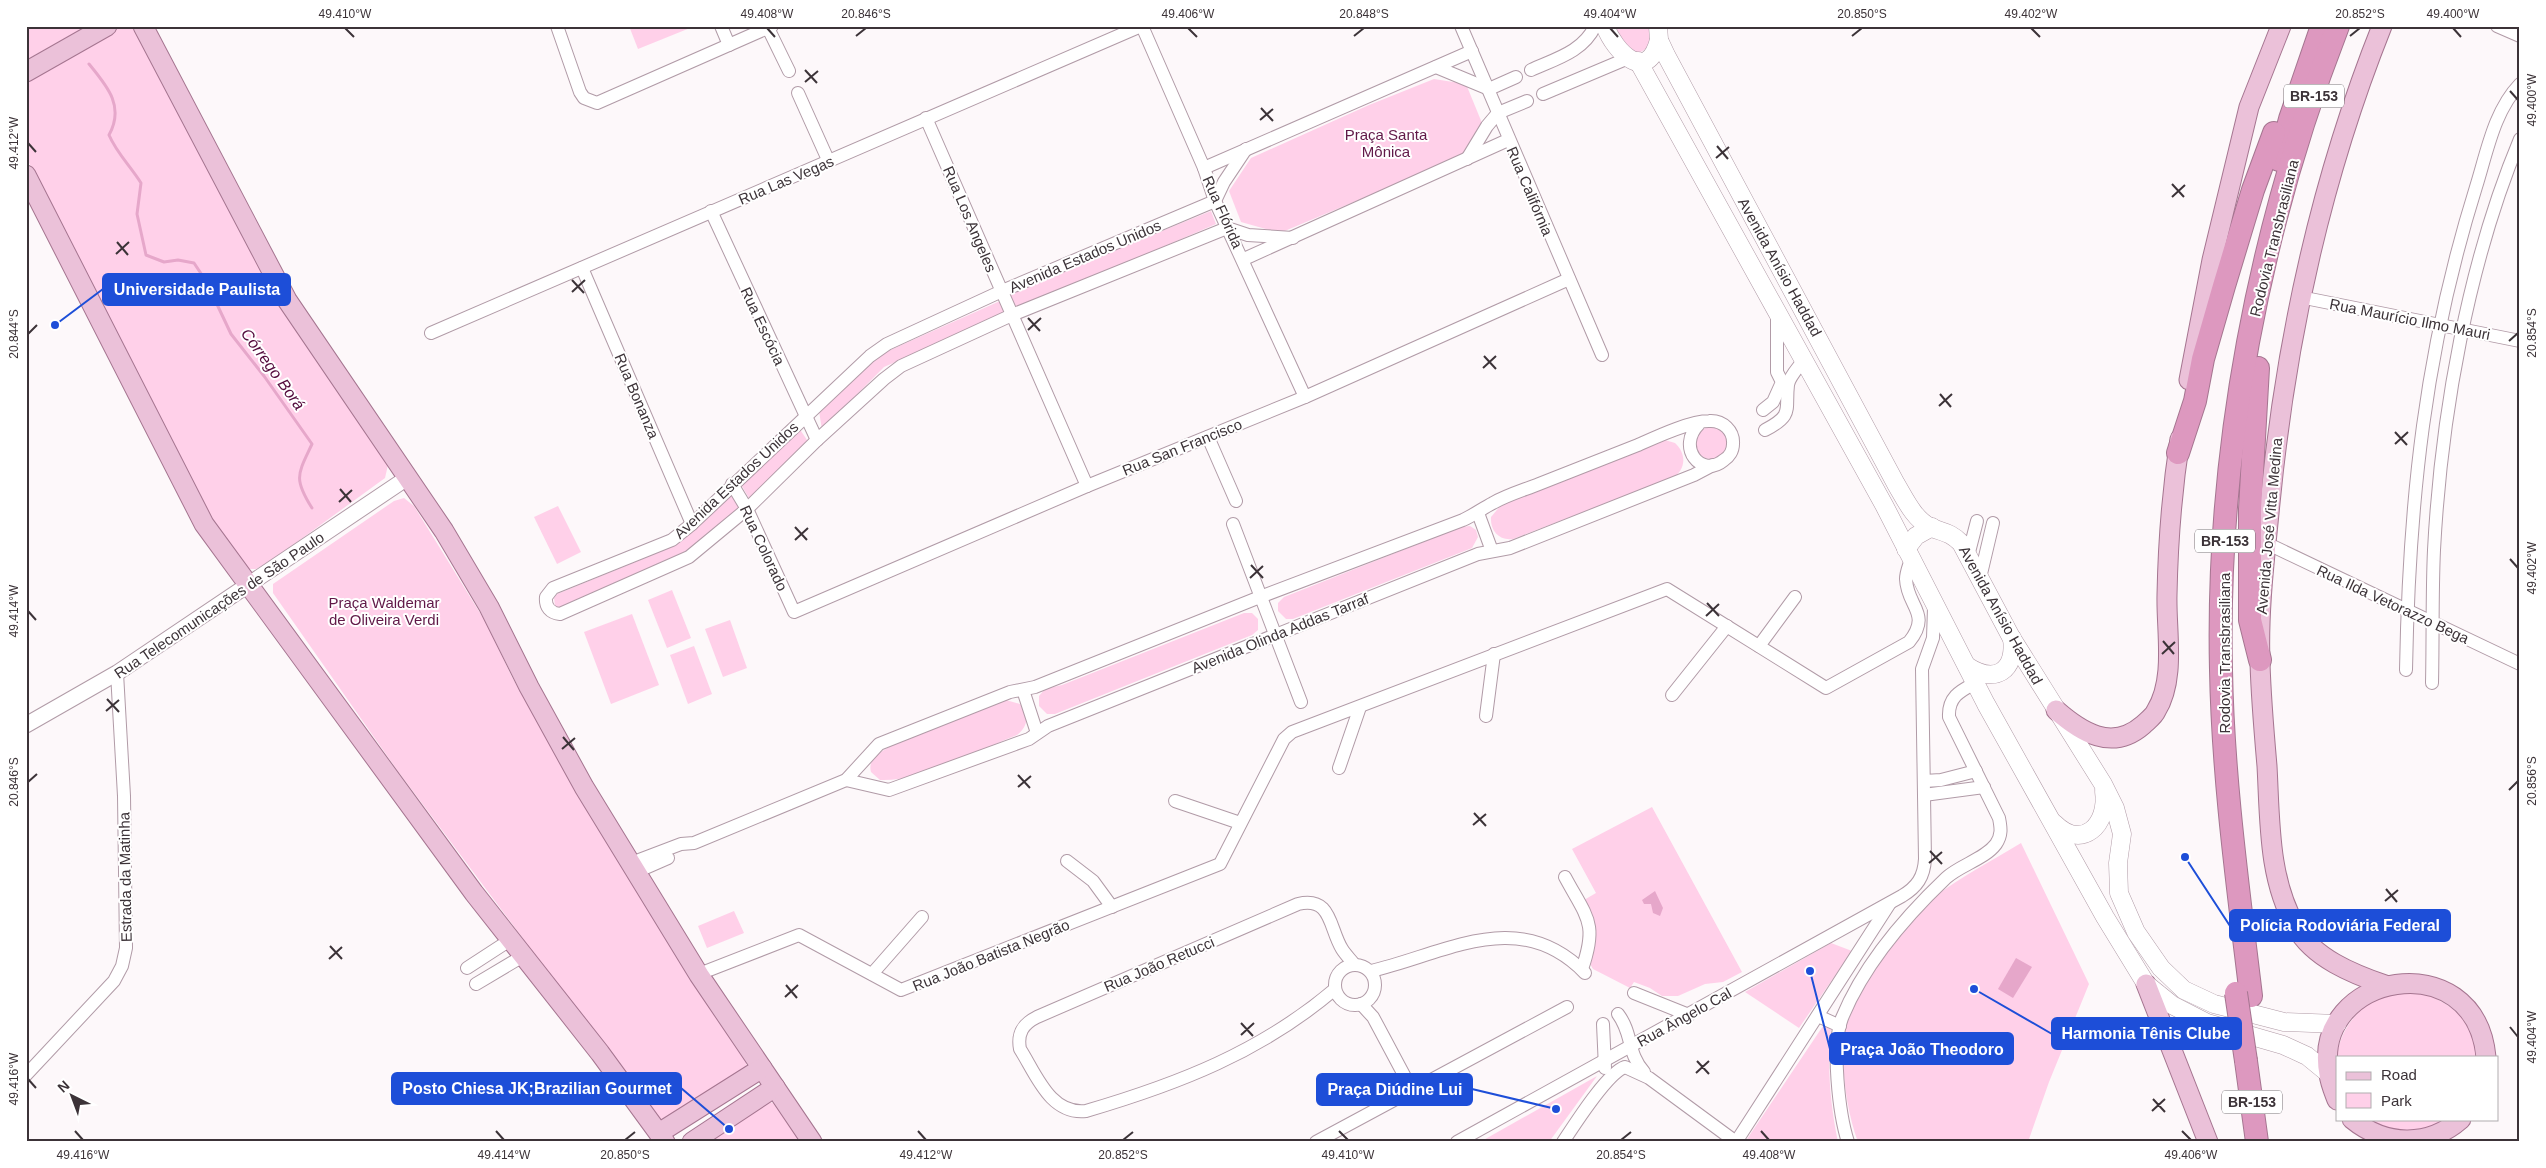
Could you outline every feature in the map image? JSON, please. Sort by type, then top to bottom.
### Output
[{"type":"highway","points":[[2178,452],[2195,402],[2203,359],[2253,190],[2313,26]]},
{"type":"highway","name":"Rodovia Transbrasiliana","points":[[2270,1142],[2253,1062],[2221,870],[2208,703],[2208,592],[2212,507],[2218,446],[2236,330],[2257,238],[2290,118],[2322,26]]},
{"type":"highway","name":"Rodovia Transbrasiliana","points":[[2243,994],[2225,764],[2221,669],[2223,569],[2231,472],[2248,348],[2265,260],[2292,164],[2338,26]]},
{"type":"highway","points":[[2260,660],[2250,620],[2250,509],[2259,365],[2276,266],[2275,224]]},
{"type":"highway","name":"Rodovia Transbrasiliana","points":[[2253,1062],[2257,1142]]},
{"type":"main road","points":[[26,72],[106,26]]},
{"type":"main road","points":[[143,26],[287,300],[444,531],[489,606],[529,687],[584,787],[698,974],[812,1142]]},
{"type":"main road","name":"Avenida Anísio Haddad","points":[[1605,26],[1616,46],[1632,60],[1777,316],[1908,554],[1986,704],[2146,984],[2172,1005],[2207,1023],[2283,1045],[2307,1056],[2329,1074]]},
{"type":"main road","points":[[2056,710],[2076,728],[2093,736],[2111,738],[2124,736],[2138,729],[2156,713],[2166,682],[2167,594],[2178,452],[2193,354],[2212,260],[2250,107],[2281,26]]},
{"type":"main road","name":"Avenida José Vitta Medina","points":[[2382,26],[2332,170],[2300,297],[2288,356],[2278,424],[2266,543],[2260,660],[2272,851],[2282,897],[2296,929],[2314,950],[2359,976],[2385,985]]},
{"type":"main road","name":"Avenida Anísio Haddad","points":[[1632,60],[1654,54],[1658,33]]},
{"type":"main road","name":"Avenida Anísio Haddad","points":[[1658,33],[1896,484],[1916,514],[1932,527],[1944,530],[1955,537],[1968,556],[2012,637],[2103,784],[2115,808],[2122,834],[2118,863],[2119,892],[2136,932],[2161,968],[2184,990],[2214,1004],[2284,1022],[2338,1024]]},
{"type":"main road","points":[[26,175],[204,524],[510,940],[600,1053],[662,1138],[762,1068]]},
{"type":"main road","points":[[1908,554],[1916,536],[1932,527]]},
{"type":"main road","points":[[1975,682],[2001,672],[2010,663],[2012,637]]},
{"type":"main road","points":[[1967,666],[1993,676]]},
{"type":"main road","points":[[2050,819],[2063,832],[2075,836],[2096,826],[2103,816],[2106,804],[2103,784]]},
{"type":"main road","points":[[2336,1097],[2329,1074],[2328,1057],[2331,1040],[2338,1024],[2350,1007],[2366,994],[2385,985],[2410,982],[2427,985],[2435,987],[2457,999],[2474,1018],[2484,1041],[2486,1056]]},
{"type":"main road","points":[[2146,984],[2208,1142]]},
{"type":"main road","points":[[692,1142],[775,1087]]},
{"type":"main road","points":[[2353,1120],[2375,1135],[2400,1141],[2426,1139],[2449,1129],[2460,1120]]},
{"type":"street","points":[[557,26],[580,92],[590,102],[604,102],[770,27],[789,71]]},
{"type":"street","points":[[721,26],[729,45]]},
{"type":"street","name":"Rua Las Vegas","points":[[431,333],[1142,26]]},
{"type":"street","name":"Rua Flórida","points":[[1142,26],[1204,168],[1227,228],[1244,259],[1305,397]]},
{"type":"street","name":"Rua Califórnia","points":[[1461,26],[1489,89],[1508,140],[1602,355]]},
{"type":"street","points":[[1531,70],[1574,51],[1586,41],[1595,26]]},
{"type":"street","points":[[2497,26],[2520,36]]},
{"type":"street","points":[[1204,168],[1472,52]]},
{"type":"street","points":[[1543,94],[1632,60]]},
{"type":"street","points":[[1436,67],[1489,89],[1516,77]]},
{"type":"street","points":[[2406,670],[2410,533],[2418,456],[2439,325],[2459,246],[2484,161],[2500,114],[2520,84]]},
{"type":"street","points":[[798,93],[829,162]]},
{"type":"street","points":[[1466,159],[1487,126],[1498,113],[1527,101]]},
{"type":"street","name":"Rua Los Angeles","points":[[926,118],[1087,486]]},
{"type":"street","points":[[2432,683],[2434,549],[2440,476],[2450,402],[2464,330],[2485,244],[2520,139]]},
{"type":"street","points":[[1244,259],[1508,140]]},
{"type":"street","points":[[1215,200],[1224,182],[1246,149]]},
{"type":"street","name":"Avenida Estados Unidos","points":[[1215,200],[1002,291],[887,344],[870,356],[804,416],[692,524],[672,540],[553,588],[546,597],[548,608],[551,612],[560,614],[689,557],[747,509],[817,440],[901,366],[1012,315],[1227,228]]},
{"type":"street","name":"Rua Escócia","points":[[711,211],[804,416],[817,440]]},
{"type":"street","points":[[1227,228],[1248,235],[1293,238]]},
{"type":"street","name":"Rua Bonanza","points":[[582,268],[692,524]]},
{"type":"street","name":"Rua San Francisco","points":[[794,612],[1087,486],[1305,397],[1569,279]]},
{"type":"street","name":"Rua Maurício Ilmo Mauri","points":[[2300,297],[2520,341]]},
{"type":"street","points":[[1764,427],[1780,419],[1789,404],[1782,379],[1777,316]]},
{"type":"street","points":[[1780,419],[1772,416],[1763,408],[1782,379],[1802,361]]},
{"type":"street","points":[[634,868],[654,859],[684,851],[694,843],[846,780],[879,744],[1010,692],[1035,687],[1478,513],[1493,503],[1674,431],[1708,420],[1718,422],[1727,427],[1732,435],[1733,445],[1730,455],[1722,462],[1713,465],[1703,464],[1695,459],[1689,450],[1688,440],[1692,431],[1699,424]]},
{"type":"street","points":[[1208,437],[1236,501]]},
{"type":"street","name":"Avenida Olinda Addas Tarraf","points":[[846,780],[889,790],[1028,739],[1048,726],[1275,635],[1478,554],[1510,548],[1694,475],[1713,465]]},
{"type":"street","name":"Rua Telecomunicações de São Paulo","points":[[26,725],[117,673],[407,478]]},
{"type":"street","name":"Rua Colorado","points":[[732,484],[747,509],[794,612]]},
{"type":"street","points":[[1478,513],[1492,551]]},
{"type":"street","points":[[1968,556],[1977,521]]},
{"type":"street","points":[[1980,578],[1992,523]]},
{"type":"street","points":[[1233,524],[1301,702]]},
{"type":"street","name":"Rua Ilda Vetorazzo Bega","points":[[2266,543],[2520,664]]},
{"type":"street","points":[[1908,554],[1908,588],[1920,620],[1911,645],[1918,646],[1921,649],[1925,859],[1923,874],[1926,883],[1938,886]]},
{"type":"street","name":"Rua João Batista Negrão","points":[[698,974],[800,935],[900,990],[1220,864],[1284,739],[1300,728],[1360,707],[1667,588],[1826,688],[1868,666],[1875,667],[1891,655],[1911,645]]},
{"type":"street","points":[[1759,646],[1795,597]]},
{"type":"street","points":[[1922,669],[1933,638],[1935,626],[1934,604]]},
{"type":"street","points":[[1672,695],[1727,626]]},
{"type":"street","points":[[1486,716],[1494,654]]},
{"type":"street","name":"Estrada da Matinha","points":[[26,1075],[114,981],[122,966],[126,948],[124,796],[117,673]]},
{"type":"street","points":[[1848,1142],[1840,1113],[1838,1082],[1840,1026],[1852,998],[1876,959],[1904,920],[1953,872],[1995,846],[1999,839],[2001,830],[1999,818],[1949,717],[1949,707],[1957,694],[1975,682]]},
{"type":"street","points":[[1023,690],[1038,733]]},
{"type":"street","points":[[1949,707],[1963,698],[1970,698],[1986,704]]},
{"type":"street","points":[[1339,768],[1360,707]]},
{"type":"street","points":[[1924,781],[1941,780],[1976,771]]},
{"type":"street","points":[[1924,795],[1984,787]]},
{"type":"street","points":[[1176,801],[1240,823]]},
{"type":"street","points":[[1067,861],[1093,881],[1112,907]]},
{"type":"street","points":[[1921,903],[1917,894],[1910,891],[1923,874]]},
{"type":"street","points":[[1373,975],[1440,948],[1490,939],[1519,938],[1534,941],[1564,954],[1583,971],[1589,949],[1589,923],[1565,877]]},
{"type":"street","name":"Rua Ângelo Cal","points":[[1457,1142],[1603,1063],[1910,891]]},
{"type":"street","points":[[1563,1142],[1599,1092],[1617,1072],[1625,1067],[1649,1078],[1736,1142],[1892,901]]},
{"type":"street","name":"Rua João Retucci","points":[[1337,993],[1248,1049],[1211,1067],[1151,1092],[1086,1111],[1076,1112],[1057,1105],[1020,1049],[1018,1038],[1028,1022],[1037,1017],[1298,904],[1304,903],[1318,906],[1328,915],[1341,948]]},
{"type":"street","points":[[872,974],[922,917]]},
{"type":"street","points":[[467,968],[510,940]]},
{"type":"street","points":[[1341,948],[1354,964]]},
{"type":"street","points":[[1341,948],[1341,970],[1336,979],[1337,993],[1349,1004],[1366,1002],[1375,990],[1373,975],[1363,966],[1354,964],[1341,970]]},
{"type":"street","points":[[476,984],[524,956]]},
{"type":"street","points":[[480,960],[489,976]]},
{"type":"street","points":[[1634,993],[1689,1015]]},
{"type":"street","points":[[1366,1002],[1412,1090]]},
{"type":"street","points":[[1316,1142],[1567,1007]]},
{"type":"street","points":[[1618,1014],[1626,1028],[1634,1060],[1649,1078]]},
{"type":"street","points":[[1818,1016],[1840,1026]]},
{"type":"street","points":[[1599,1092],[1605,1078],[1603,1024]]},
{"type":"green space","points":[[26,26],[87,26],[26,60]]},
{"type":"green space","points":[[117,26],[137,26],[388,465],[385,478],[271,561],[256,569],[249,569],[243,563],[193,490],[136,372],[26,157],[26,76]]},
{"type":"green space","points":[[629,26],[690,26],[690,28],[638,49]]},
{"type":"green space","points":[[1613,26],[1650,26],[1649,47],[1639,53],[1628,49]]},
{"type":"green space","name":"Praça Santa Mônica","points":[[1434,79],[1466,84],[1482,123],[1463,156],[1280,233],[1241,222],[1229,191],[1251,158],[1369,105]]},
{"type":"green space","points":[[1211,211],[1216,224],[1014,311],[1007,294]]},
{"type":"green space","points":[[1000,301],[1007,313],[884,367],[822,430],[819,411],[879,355]]},
{"type":"green space","points":[[1711,427],[1723,431],[1727,443],[1723,455],[1711,459],[1699,455],[1695,443],[1699,431]]},
{"type":"green space","points":[[799,428],[809,443],[750,500],[739,481]]},
{"type":"green space","points":[[1665,440],[1675,443],[1682,452],[1683,457],[1680,471],[1672,478],[1513,539],[1500,537],[1494,531],[1491,517],[1501,505]]},
{"type":"green space","points":[[729,492],[743,507],[686,554],[561,610],[555,606],[554,598],[557,594],[669,548],[700,526]]},
{"type":"green space","name":"Praça Waldemar de Oliveira Verdi","points":[[404,498],[414,506],[485,621],[512,677],[565,771],[747,1058],[746,1069],[664,1121],[657,1118],[397,770],[273,593],[273,584],[394,501]]},
{"type":"green space","points":[[558,506],[581,552],[557,564],[534,517]]},
{"type":"green space","points":[[1470,526],[1476,530],[1478,537],[1472,548],[1293,619],[1286,619],[1278,611],[1278,603],[1284,597],[1461,527]]},
{"type":"green space","points":[[672,590],[691,638],[667,648],[648,600]]},
{"type":"green space","points":[[1244,613],[1252,613],[1258,619],[1258,630],[1252,635],[1055,714],[1047,714],[1039,706],[1039,696],[1045,689],[1062,685]]},
{"type":"green space","points":[[632,614],[659,685],[611,704],[584,632]]},
{"type":"green space","points":[[730,620],[747,668],[723,677],[705,629]]},
{"type":"green space","points":[[694,646],[712,694],[688,704],[670,655]]},
{"type":"green space","points":[[1006,700],[1020,704],[1025,712],[1024,728],[1017,735],[949,764],[913,776],[880,780],[871,772],[870,766],[872,761],[895,744],[934,726]]},
{"type":"green space","points":[[1652,807],[1742,972],[1723,982],[1705,984],[1678,996],[1662,996],[1650,988],[1634,982],[1630,988],[1593,969],[1590,964],[1596,927],[1584,900],[1596,893],[1572,849]]},
{"type":"green space","points":[[2021,843],[2089,984],[2049,1082],[2028,1142],[1858,1142],[1847,1100],[1843,1053],[1846,1025],[1856,998],[1865,981],[1899,932],[1930,900],[1955,882]]},
{"type":"green space","points":[[734,911],[744,933],[707,948],[698,926]]},
{"type":"green space","points":[[1831,943],[1852,951],[1799,1028],[1745,992]]},
{"type":"green space","points":[[2421,992],[2453,1009],[2470,1032],[2479,1056],[2337,1056],[2342,1036],[2347,1026],[2361,1010],[2379,998],[2397,993]]},
{"type":"green space","points":[[1823,1026],[1831,1028],[1830,1085],[1838,1142],[1750,1142],[1747,1139]]},
{"type":"green space","points":[[1597,1076],[1549,1142],[1480,1142]]},
{"type":"green space","points":[[767,1101],[776,1104],[803,1142],[699,1142]]},
{"type":"green space","points":[[2367,1120],[2448,1120],[2417,1131],[2408,1132],[2389,1129]]},
{"type":"shaded area","points":[[1655,891],[1663,908],[1660,916],[1653,913],[1651,904],[1644,904],[1642,900]]},
{"type":"shaded area","points":[[2016,958],[2032,967],[2013,998],[1998,989]]},
{"type":"waterway","name":"Córrego Borá","points":[[89,64],[102,80],[112,97],[115,115],[109,135],[141,183],[137,214],[146,255],[164,262],[178,260],[194,263],[206,281],[231,334],[264,376],[312,444],[303,462],[300,476],[302,490],[312,508]]},
{"type":"place","name":"Universidade Paulista","points":[[55,325]]},
{"type":"place","name":"Polícia Rodoviária Federal","points":[[2185,857]]},
{"type":"place","name":"Praça João Theodoro","points":[[1810,971]]},
{"type":"place","name":"Harmonia Tênis Clube","points":[[1974,989]]},
{"type":"place","name":"Praça Diúdine Lui","points":[[1556,1109]]},
{"type":"place","name":"Posto Chiesa JK;Brazilian Gourmet","points":[[729,1129]]}]
